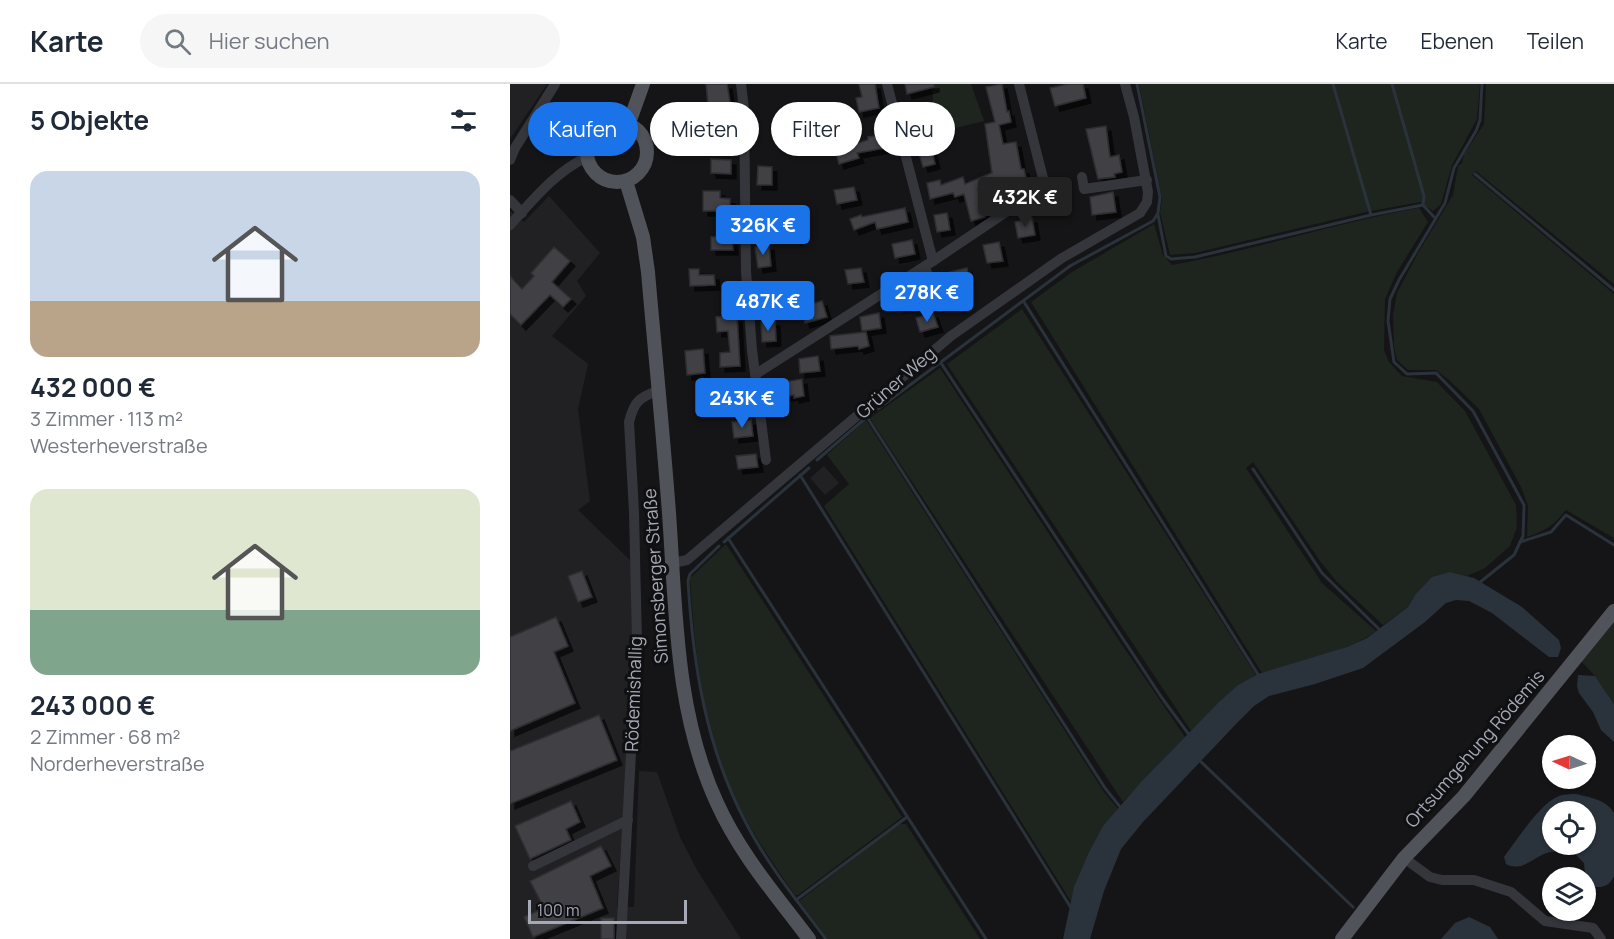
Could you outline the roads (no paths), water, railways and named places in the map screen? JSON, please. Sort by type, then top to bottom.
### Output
[{"type":"main road","points":[[637,102],[643,84]]},
{"type":"main road","points":[[587,157],[591,168],[598,176],[608,181],[626,181],[639,172],[645,163],[647,152],[645,141],[638,130]]},
{"type":"main road","name":"Simonsberger Straße","points":[[626,181],[643,237],[646,261],[673,563],[679,657],[686,706],[701,761],[717,802],[747,857],[809,939]]},
{"type":"main road","name":"Ortsumgehung Rödemis","points":[[1342,939],[1404,858],[1464,796],[1614,611]]},
{"type":"street","points":[[510,160],[515,148],[555,84]]},
{"type":"street","points":[[741,84],[744,109],[746,271],[752,350],[766,460]]},
{"type":"street","points":[[887,84],[929,264],[936,306]]},
{"type":"street","points":[[756,374],[929,264],[1039,190],[1043,178],[1019,84]]},
{"type":"street","name":"Grüner Weg","points":[[673,563],[687,560],[951,336],[1062,258],[1140,213],[1147,202],[1147,180],[1125,84]]},
{"type":"street","points":[[510,225],[556,176],[572,164],[587,157]]},
{"type":"street","points":[[1082,177],[1084,189],[1147,180]]},
{"type":"street","points":[[510,200],[522,213]]},
{"type":"street","name":"Rödemishallig","points":[[621,939],[637,642],[629,422],[632,409],[643,396],[658,391]]},
{"type":"street","points":[[533,867],[628,820]]},
{"type":"street","points":[[1404,858],[1430,877],[1442,880],[1474,880],[1511,892],[1545,921],[1593,928],[1601,939]]},
{"type":"waterway","points":[[817,460],[867,417],[1070,266],[1153,221],[1158,213],[1160,197],[1137,84]]},
{"type":"waterway","points":[[1333,84],[1371,215]]},
{"type":"waterway","points":[[1392,84],[1424,196],[1423,205]]},
{"type":"waterway","points":[[1479,583],[1514,555],[1523,536],[1524,505],[1473,411],[1436,373],[1407,374],[1394,362],[1388,321],[1390,299],[1445,203],[1454,168],[1476,131],[1480,120],[1482,84]]},
{"type":"waterway","points":[[1475,174],[1614,290]]},
{"type":"waterway","points":[[1158,215],[1166,256],[1171,259],[1195,257],[1371,215],[1423,205],[1435,218]]},
{"type":"waterway","points":[[1024,302],[1259,676]]},
{"type":"waterway","points":[[941,363],[1162,698],[1190,736]]},
{"type":"waterway","points":[[867,417],[1105,788],[1121,808]]},
{"type":"waterway","points":[[724,542],[809,468]]},
{"type":"waterway","points":[[1253,469],[1322,573],[1381,631]]},
{"type":"waterway","points":[[800,475],[1073,911]]},
{"type":"waterway","points":[[1520,542],[1551,532],[1566,515],[1614,545]]},
{"type":"waterway","points":[[728,538],[986,939]]},
{"type":"waterway","points":[[719,546],[690,574],[688,581],[698,675],[711,736],[732,795],[754,838],[783,882],[826,939]]},
{"type":"waterway","points":[[1198,759],[1353,907]]},
{"type":"waterway","points":[[796,900],[907,817]]}]
